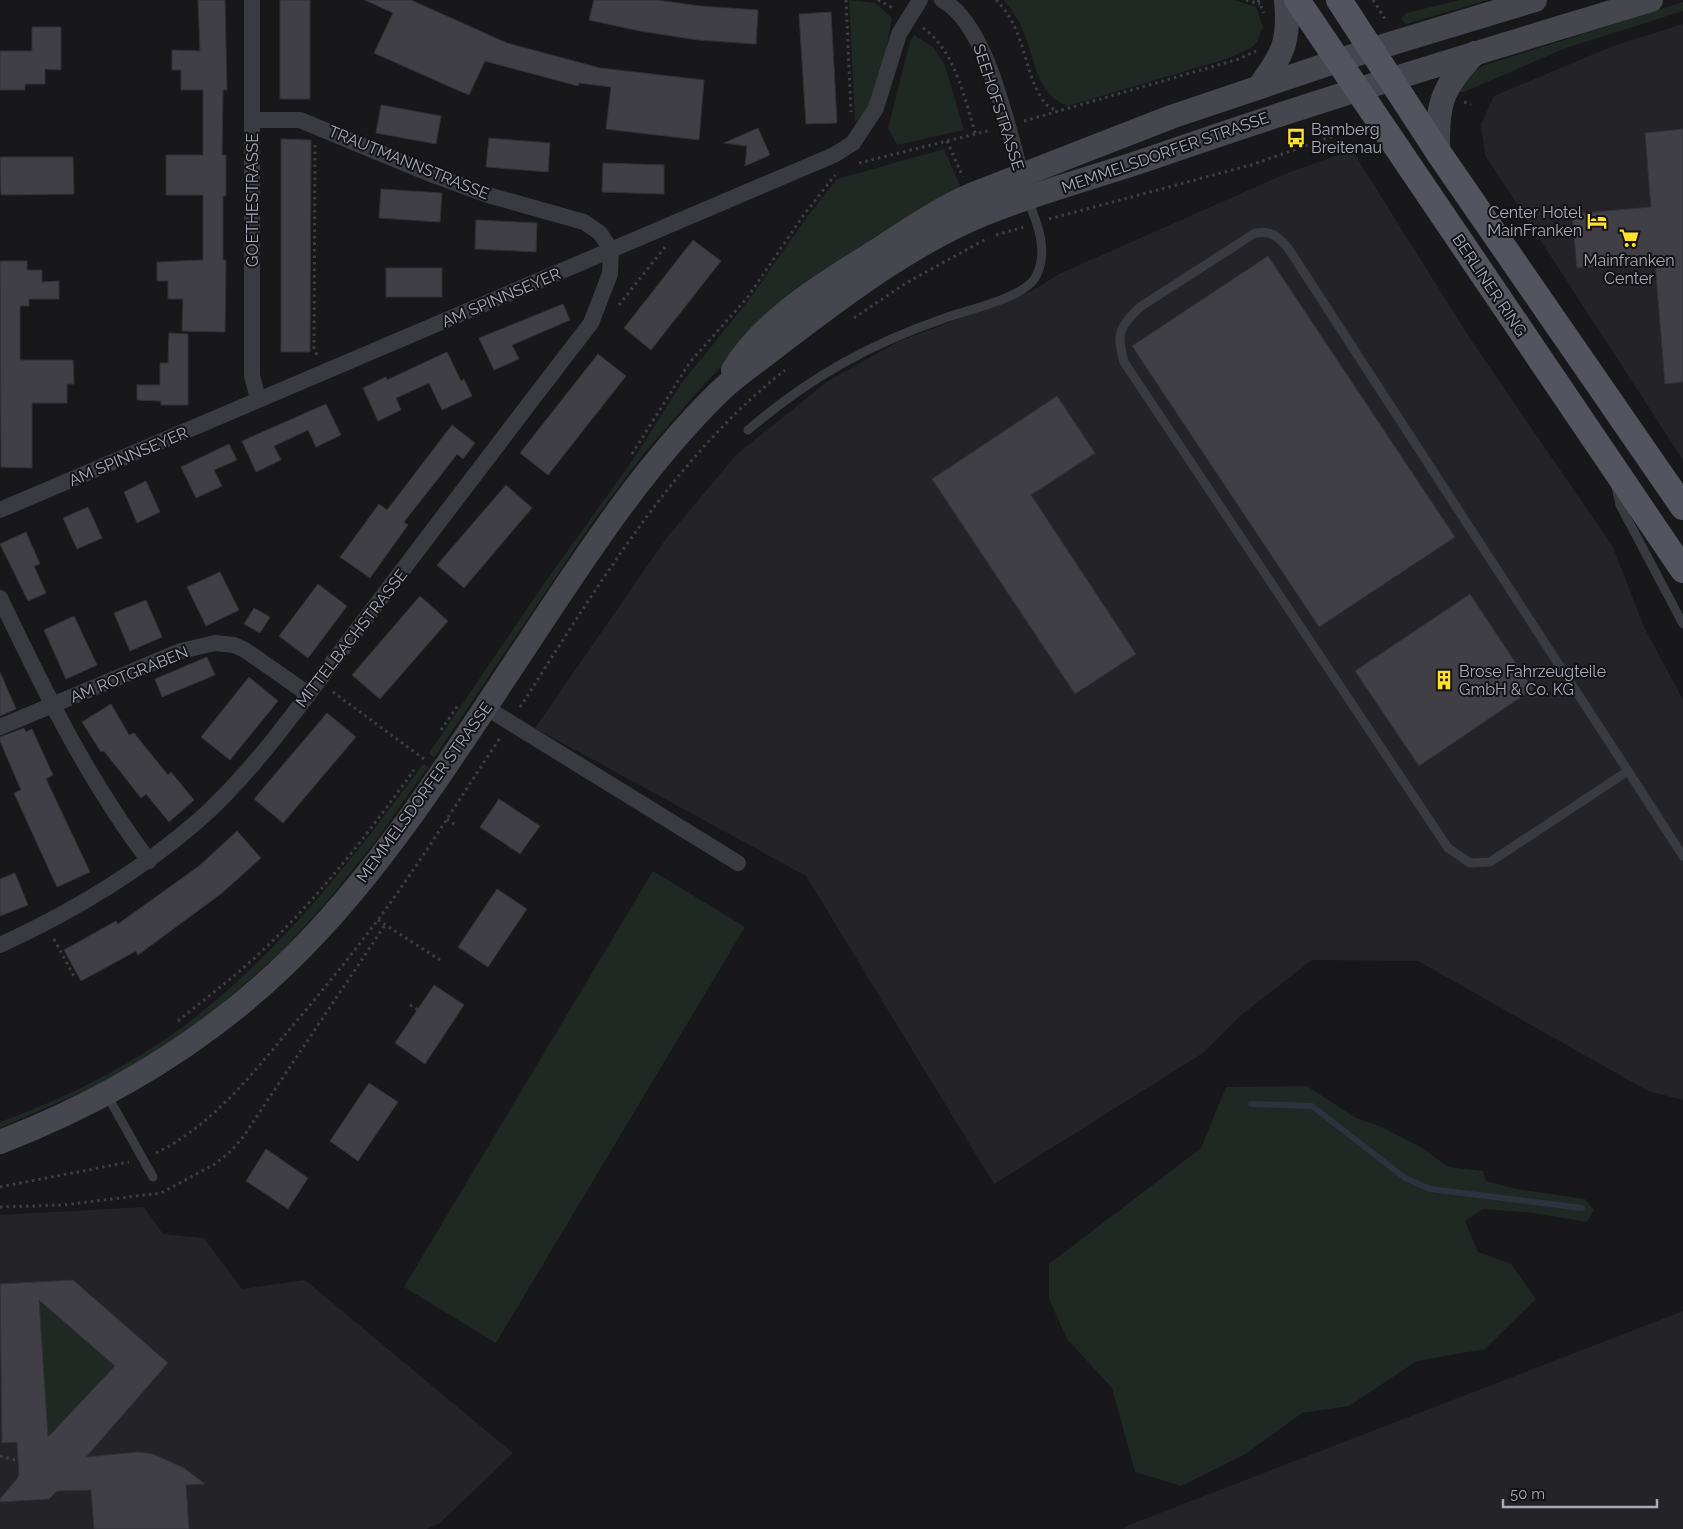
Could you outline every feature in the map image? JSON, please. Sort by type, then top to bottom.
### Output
[{"type":"main road","points":[[1259,87],[1281,54],[1287,37],[1286,0]]},
{"type":"main road","name":"BERLINER RING","points":[[1298,0],[1683,570]]},
{"type":"main road","name":"BERLINER RING","points":[[1339,0],[1373,49],[1438,152],[1683,507]]},
{"type":"main road","name":"MEMMELSDORFER STRASSE","points":[[0,1142],[46,1124],[107,1095],[174,1055],[226,1016],[278,972],[318,932],[399,833],[442,772],[595,541],[647,472],[720,390],[750,347],[777,321],[826,282],[942,208],[1021,175],[1171,116],[1373,49],[1534,0]]},
{"type":"main road","name":"MEMMELSDORFER STRASSE","points":[[720,390],[827,308],[905,255],[980,215],[1027,197],[1145,161],[1285,111],[1651,0]]},
{"type":"main road","points":[[1438,152],[1437,127],[1442,95],[1450,81],[1475,53]]},
{"type":"street","name":"GOETHESTRASSE","points":[[252,0],[252,376],[258,399]]},
{"type":"street","name":"AM SPINNSEYER","points":[[0,510],[611,250],[838,161],[853,143],[876,108],[899,34],[920,0]]},
{"type":"street","name":"SEEHOFSTRASSE","points":[[942,0],[951,5],[964,18],[975,35],[987,62],[1027,197]]},
{"type":"street","name":"TRAUTMANNSTRASSE","points":[[252,120],[300,120],[319,126],[433,175],[488,194],[584,222],[600,233],[611,250]]},
{"type":"street","name":"MITTELBACHSTRASSE","points":[[0,945],[46,923],[149,861],[228,792],[308,694],[470,478],[591,323],[610,274],[611,250]]},
{"type":"street","points":[[0,598],[51,705],[85,767],[124,827],[149,861]]},
{"type":"street","name":"AM ROTGRABEN","points":[[0,727],[181,651],[215,643],[234,645],[245,650],[308,694]]},
{"type":"street","points":[[485,707],[738,863]]},
{"type":"lane","points":[[748,430],[784,398],[843,361],[932,322],[1018,292],[1034,280],[1042,255],[1037,223],[1027,197]]},
{"type":"lane","points":[[1628,771],[1490,862],[1470,863],[1448,848],[1124,362],[1118,341],[1125,323],[1140,307],[1255,233],[1268,232],[1276,235],[1288,248],[1628,771],[1683,856]]},
{"type":"lane","points":[[1610,463],[1620,505],[1683,624]]},
{"type":"lane","points":[[107,1095],[153,1177]]},
{"type":"path","points":[[846,0],[853,143]]},
{"type":"path","points":[[996,0],[1021,39],[1035,84],[1045,103],[1058,113]]},
{"type":"path","points":[[1246,0],[1260,4]]},
{"type":"path","points":[[908,19],[928,32],[950,58],[976,135]]},
{"type":"path","points":[[628,461],[690,362],[747,298],[838,161],[976,135],[1058,113],[1250,56],[1260,46]]},
{"type":"path","points":[[850,321],[906,284],[990,237],[1108,202],[1242,167],[1339,134],[1354,135],[1379,121]]},
{"type":"path","points":[[319,126],[315,138],[314,350],[324,372]]},
{"type":"path","points":[[591,323],[614,312],[676,234],[684,220]]},
{"type":"path","points":[[0,1187],[144,1159],[171,1146],[202,1123],[244,1084],[378,920],[510,723],[587,603],[680,474],[724,424],[790,366]]},
{"type":"path","points":[[318,681],[442,772]]},
{"type":"path","points":[[439,734],[460,702]]},
{"type":"path","points":[[175,1023],[251,961],[310,903],[370,829],[428,750]]},
{"type":"path","points":[[446,819],[454,824]]},
{"type":"path","points":[[378,920],[440,960]]},
{"type":"path","points":[[46,923],[75,978]]},
{"type":"path","points":[[0,1207],[63,1205],[161,1193],[215,1164],[231,1151],[243,1137],[385,925]]},
{"type":"path","points":[[410,1005],[418,1010]]},
{"type":"path","points":[[0,1456],[19,1461]]},
{"type":"shaded area","points":[[849,0],[875,3],[892,18],[877,88],[864,112],[855,122]]},
{"type":"shaded area","points":[[1004,0],[1235,0],[1256,7],[1263,27],[1257,42],[1251,48],[1226,59],[1068,106],[1057,101],[1048,93],[1037,72],[1021,26]]},
{"type":"shaded area","points":[[1460,0],[1488,0],[1406,24],[1401,19],[1406,13]]},
{"type":"shaded area","points":[[1683,2],[1683,11],[1566,48],[1464,92],[1457,92],[1470,74],[1482,66]]},
{"type":"shaded area","points":[[1683,24],[1683,460],[1485,155],[1481,124],[1494,96],[1613,46]]},
{"type":"shaded area","points":[[914,35],[933,47],[945,65],[964,130],[897,145],[888,128],[910,42]]},
{"type":"shaded area","points":[[944,149],[961,188],[942,201],[875,237],[820,275],[785,305],[707,381],[641,457],[590,526],[434,758],[429,753],[541,588],[637,454],[680,385],[748,301],[807,217],[837,179]]},
{"type":"shaded area","points":[[1352,150],[1469,337],[1613,547],[1644,627],[1683,700],[1683,1100],[1648,1091],[1418,961],[1312,960],[1240,1016],[1203,1053],[994,1184],[806,876],[535,728],[668,536],[737,454],[828,381],[897,342],[1032,291],[1059,274],[1285,174]]},
{"type":"shaded area","points":[[423,764],[428,767],[375,842],[325,904],[281,952],[225,1001],[178,1038],[107,1081],[0,1128],[0,1122],[50,1102],[125,1065],[193,1019],[226,991],[258,962],[317,899],[371,833]]},
{"type":"shaded area","points":[[653,871],[745,927],[496,1343],[404,1287]]},
{"type":"shaded area","points":[[1307,1086],[1356,1118],[1382,1127],[1424,1149],[1448,1167],[1483,1171],[1486,1181],[1517,1189],[1585,1199],[1594,1210],[1587,1222],[1533,1213],[1483,1209],[1465,1221],[1478,1252],[1511,1264],[1536,1299],[1485,1349],[1417,1361],[1349,1406],[1302,1413],[1247,1453],[1181,1486],[1135,1472],[1112,1388],[1067,1339],[1049,1299],[1049,1264],[1201,1148],[1226,1087]]},
{"type":"shaded area","points":[[144,1207],[163,1234],[204,1238],[242,1289],[305,1280],[513,1453],[440,1523],[427,1529],[0,1529],[0,1215]]},
{"type":"shaded area","points":[[39,1300],[115,1366],[48,1437]]},
{"type":"shaded area","points":[[1683,1311],[1683,1529],[1123,1529],[1129,1525]]},
{"type":"building","points":[[198,0],[225,0],[227,90],[223,90],[222,155],[226,155],[226,196],[223,196],[223,260],[226,260],[225,332],[182,331],[183,299],[168,299],[168,281],[157,281],[157,262],[203,260],[203,195],[166,195],[166,155],[203,155],[203,90],[181,90],[181,70],[172,70],[172,50],[200,51]]},
{"type":"building","points":[[280,0],[310,0],[310,99],[280,99]]},
{"type":"building","points":[[365,0],[411,0],[507,43],[600,68],[704,80],[699,140],[606,129],[611,87],[579,83],[578,86],[485,61],[469,95],[374,53],[393,13]]},
{"type":"building","points":[[594,0],[657,0],[700,6],[758,10],[756,44],[698,40],[640,31],[589,20]]},
{"type":"building","points":[[831,12],[837,123],[806,124],[799,14]]},
{"type":"building","points":[[32,27],[61,27],[61,70],[45,69],[45,84],[25,84],[25,90],[0,90],[0,51],[32,51]]},
{"type":"building","points":[[381,105],[441,116],[436,144],[376,133]]},
{"type":"building","points":[[758,128],[770,155],[745,166],[747,146],[724,143]]},
{"type":"building","name":"Mainfranken Center","points":[[1683,129],[1683,382],[1665,384],[1655,262],[1577,268],[1572,214],[1651,207],[1645,133]]},
{"type":"building","points":[[489,138],[550,143],[548,172],[486,167]]},
{"type":"building","points":[[281,139],[311,140],[310,352],[281,352]]},
{"type":"building","points":[[0,157],[73,157],[74,194],[1,195]]},
{"type":"building","points":[[603,163],[664,165],[664,194],[602,192]]},
{"type":"building","points":[[381,189],[442,193],[440,222],[379,218]]},
{"type":"building","points":[[476,220],[537,223],[536,252],[475,249]]},
{"type":"building","points":[[693,240],[721,261],[651,350],[624,328]]},
{"type":"building","points":[[1268,256],[1455,537],[1319,627],[1132,346]]},
{"type":"building","points":[[0,261],[27,261],[27,270],[42,270],[42,282],[59,281],[59,299],[29,299],[29,306],[20,306],[20,360],[73,360],[74,384],[67,384],[67,403],[32,403],[32,468],[1,467]]},
{"type":"building","points":[[386,268],[442,268],[442,297],[386,297]]},
{"type":"building","points":[[563,304],[570,320],[512,345],[519,359],[494,370],[479,338]]},
{"type":"building","points":[[169,333],[188,334],[188,405],[161,405],[161,401],[137,400],[137,385],[160,385],[160,363],[168,363]]},
{"type":"building","points":[[447,352],[461,381],[464,379],[472,396],[442,410],[429,383],[396,398],[401,410],[378,421],[363,388],[386,377],[387,380]]},
{"type":"building","points":[[598,354],[626,376],[548,475],[520,453]]},
{"type":"building","points":[[1057,396],[1095,453],[1031,495],[1136,654],[1075,694],[932,479]]},
{"type":"building","points":[[326,404],[341,435],[316,447],[308,430],[274,446],[281,460],[256,472],[242,441]]},
{"type":"building","points":[[452,425],[475,443],[463,459],[457,454],[404,522],[408,525],[370,578],[340,557],[379,504],[387,510]]},
{"type":"building","points":[[229,444],[237,460],[214,470],[222,486],[196,498],[181,467]]},
{"type":"building","points":[[146,481],[160,512],[137,523],[124,492]]},
{"type":"building","points":[[506,485],[532,508],[464,588],[437,565]]},
{"type":"building","points":[[88,507],[102,538],[77,549],[63,518]]},
{"type":"building","points":[[26,532],[40,564],[34,566],[46,593],[28,601],[0,544]]},
{"type":"building","points":[[220,572],[239,610],[206,626],[187,587]]},
{"type":"building","points":[[318,584],[347,606],[308,658],[279,636]]},
{"type":"building","name":"Brose Fahrzeugteile GmbH & Co. KG","points":[[1470,594],[1533,689],[1419,766],[1355,671]]},
{"type":"building","points":[[420,596],[448,621],[380,699],[352,675]]},
{"type":"building","points":[[146,600],[162,637],[130,651],[114,613]]},
{"type":"building","points":[[254,608],[270,617],[260,633],[244,624]]},
{"type":"building","points":[[74,616],[97,665],[66,679],[44,630]]},
{"type":"building","points":[[207,657],[215,675],[162,697],[155,679]]},
{"type":"building","points":[[0,672],[16,709],[0,716]]},
{"type":"building","points":[[249,677],[278,701],[230,760],[201,737]]},
{"type":"building","points":[[111,704],[129,735],[134,733],[168,775],[171,772],[194,800],[169,822],[146,794],[141,798],[104,751],[101,752],[82,722]]},
{"type":"building","points":[[327,713],[356,737],[283,823],[254,799]]},
{"type":"building","points":[[24,728],[26,732],[32,729],[53,775],[46,779],[90,872],[57,887],[14,793],[21,790],[0,741],[0,737]]},
{"type":"building","points":[[499,799],[540,826],[520,854],[480,827]]},
{"type":"building","points":[[237,831],[261,858],[222,893],[138,955],[136,951],[81,981],[64,950],[116,921],[118,924],[199,866]]},
{"type":"building","points":[[15,873],[28,905],[0,916],[0,879]]},
{"type":"building","points":[[497,889],[527,909],[488,967],[458,947]]},
{"type":"building","points":[[434,985],[464,1005],[425,1064],[395,1043]]},
{"type":"building","points":[[369,1083],[398,1102],[358,1161],[330,1141]]},
{"type":"building","points":[[266,1149],[308,1178],[288,1209],[246,1181]]},
{"type":"building","points":[[73,1280],[168,1363],[86,1457],[138,1452],[153,1454],[184,1468],[205,1484],[186,1485],[189,1529],[94,1529],[91,1490],[57,1491],[49,1499],[0,1502],[0,1499],[19,1476],[17,1442],[2,1443],[0,1284]],"holes":[[[39,1300],[115,1366],[48,1437]]]},
{"type":"waterway","points":[[1251,1104],[1312,1106],[1405,1178],[1430,1189],[1582,1208]]},
{"type":"place","name":"Bamberg Breitenau","points":[[1296,138]]},
{"type":"place","name":"Center Hotel MainFranken","points":[[1597,221]]},
{"type":"place","name":"Mainfranken Center","points":[[1629,238]]},
{"type":"place","name":"Brose Fahrzeugteile GmbH & Co. KG","points":[[1444,680]]}]
